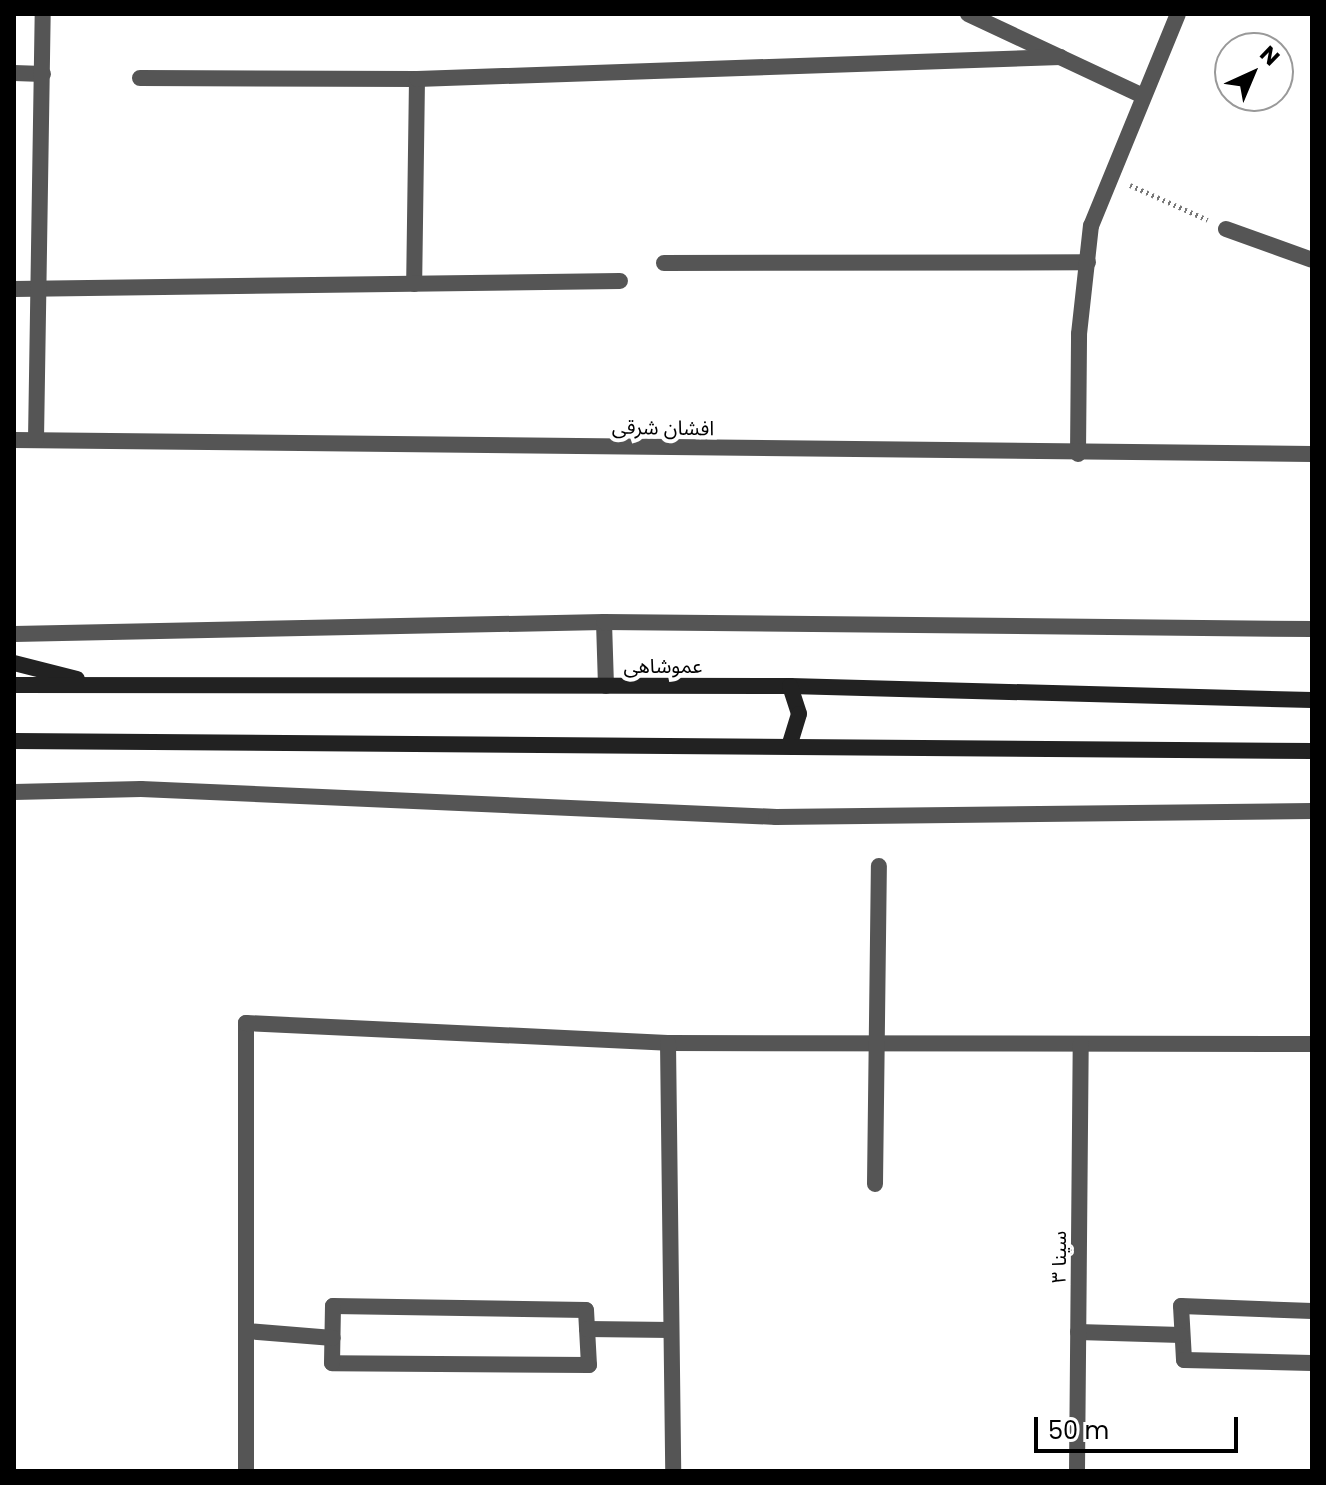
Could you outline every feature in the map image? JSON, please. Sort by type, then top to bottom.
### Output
[{"type":"main road","points":[[14,663],[102,685]]},
{"type":"main road","name":"عموشاهی","points":[[14,685],[790,686],[1312,700]]},
{"type":"main road","points":[[790,686],[799,714],[790,743]]},
{"type":"main road","points":[[14,741],[790,743],[1312,751]]},
{"type":"street","points":[[36,440],[43,14]]},
{"type":"street","points":[[968,14],[1141,95]]},
{"type":"street","points":[[1078,454],[1088,262],[1110,176],[1141,95],[1178,14]]},
{"type":"street","points":[[140,78],[417,79],[1061,57]]},
{"type":"street","points":[[14,73],[43,74]]},
{"type":"street","points":[[414,284],[417,79]]},
{"type":"street","points":[[1226,229],[1312,260]]},
{"type":"street","points":[[664,263],[1088,262]]},
{"type":"street","points":[[14,289],[620,281]]},
{"type":"street","name":"افشان شرقی","points":[[14,440],[1078,454],[1312,454]]},
{"type":"street","points":[[604,622],[606,686]]},
{"type":"street","points":[[14,634],[604,622],[1312,629]]},
{"type":"street","points":[[14,792],[141,789],[776,817],[1312,811]]},
{"type":"street","points":[[875,1184],[879,866]]},
{"type":"street","points":[[246,1471],[246,1023],[668,1043],[1312,1044]]},
{"type":"street","points":[[668,1043],[673,1471]]},
{"type":"street","name":"سینا ۳","points":[[1077,1471],[1081,1044]]},
{"type":"street","points":[[333,1306],[586,1310],[589,1365],[332,1363],[333,1338],[333,1306]]},
{"type":"street","points":[[1312,1311],[1181,1306],[1184,1360],[1312,1363]]},
{"type":"street","points":[[587,1329],[671,1330]]},
{"type":"street","points":[[246,1331],[333,1338]]},
{"type":"street","points":[[1078,1332],[1181,1335]]},
{"type":"path","points":[[1110,176],[1226,229]]}]
